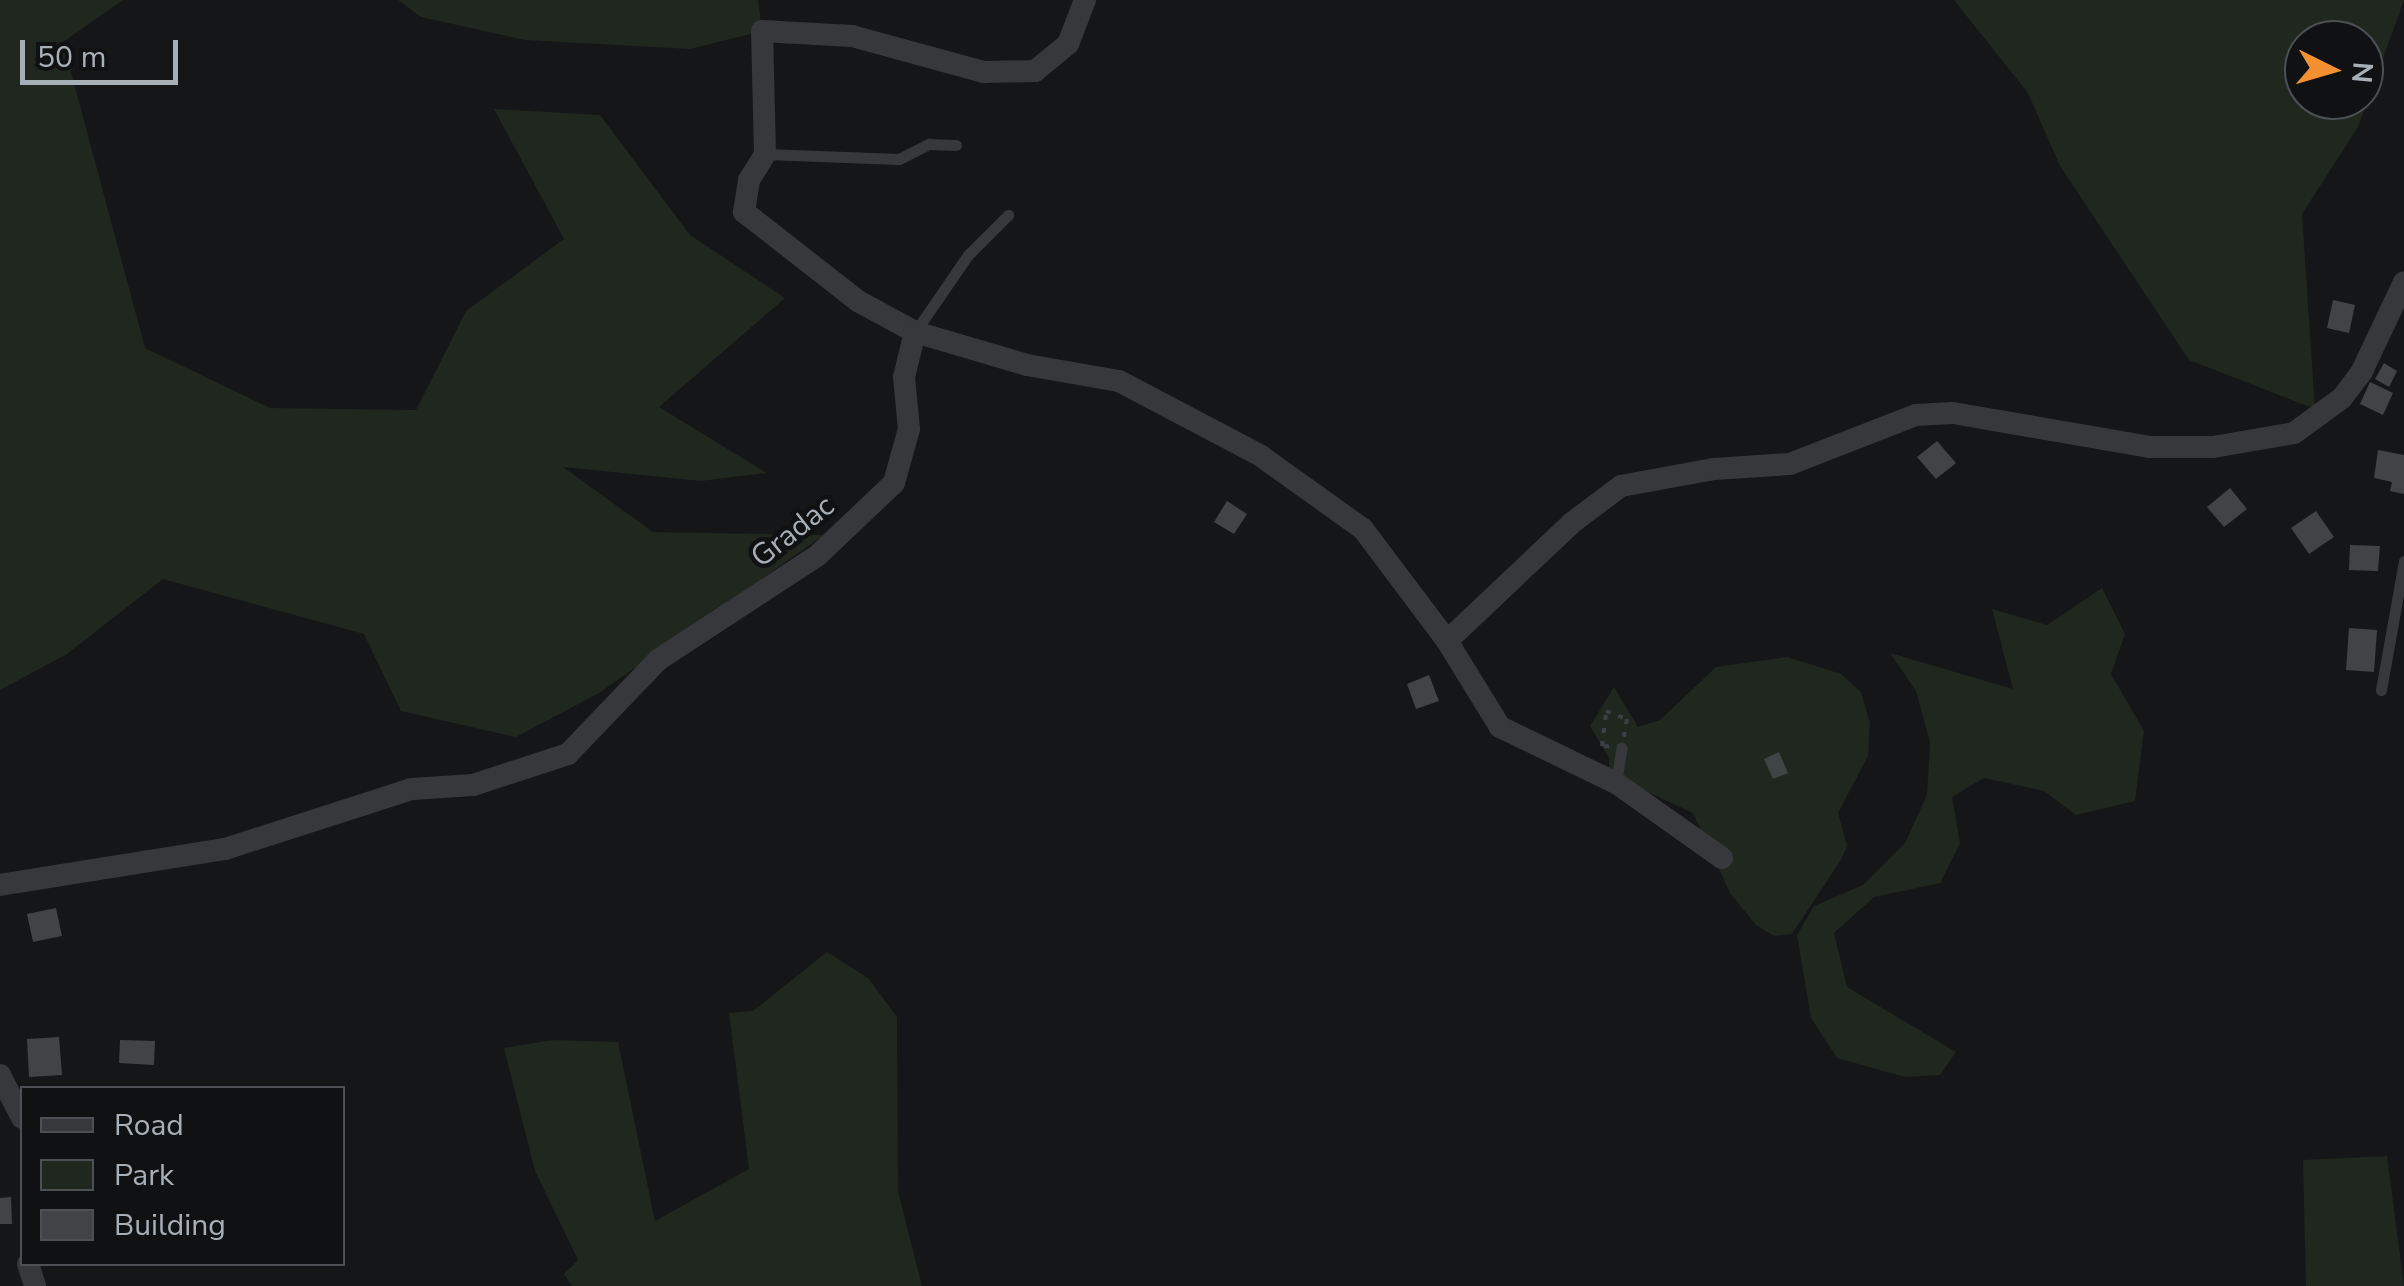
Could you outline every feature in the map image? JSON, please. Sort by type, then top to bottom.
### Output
[{"type":"street","points":[[1085,0],[1068,44],[1036,72],[984,72],[852,36],[762,31],[765,154],[749,180],[744,212],[858,301],[915,332],[1028,365],[1118,381],[1261,456],[1362,529],[1447,641],[1500,727],[1616,783],[1722,858]]},
{"type":"street","points":[[1447,641],[1574,522],[1622,486],[1714,468],[1790,464],[1916,416],[1952,413],[2149,447],[2212,447],[2294,432],[2342,398],[2362,372],[2404,282]]},
{"type":"street","name":"Gradac","points":[[0,885],[225,849],[412,789],[473,785],[568,754],[658,660],[816,556],[894,483],[909,430],[904,378],[915,332]]},
{"type":"street","points":[[0,1075],[20,1114]]},
{"type":"lane","points":[[765,154],[899,159],[929,144],[956,145]]},
{"type":"lane","points":[[915,332],[968,255],[1008,214]]},
{"type":"lane","points":[[2381,690],[2404,561]]},
{"type":"lane","points":[[1616,783],[1622,746]]},
{"type":"path","points":[[1606,711],[1626,718],[1622,746],[1602,746],[1606,711]]},
{"type":"green space","points":[[0,0],[123,0],[63,42],[145,348],[270,408],[416,410],[466,311],[564,239],[494,109],[600,115],[690,235],[785,298],[659,407],[767,473],[701,481],[563,467],[653,532],[824,535],[599,693],[516,737],[401,711],[364,634],[163,579],[67,654],[0,690]]},
{"type":"green space","points":[[398,0],[758,0],[762,31],[690,49],[525,40],[421,17]]},
{"type":"green space","points":[[1954,0],[2404,0],[2384,55],[2384,20],[2284,20],[2284,120],[2361,120],[2302,214],[2315,409],[2189,360],[2060,166],[2028,93]]},
{"type":"green space","points":[[2102,588],[2125,634],[2111,674],[2144,731],[2135,801],[2076,815],[2044,791],[1984,778],[1952,797],[1960,843],[1940,883],[1874,897],[1834,933],[1847,987],[1956,1052],[1940,1075],[1905,1077],[1837,1058],[1811,1018],[1797,935],[1814,906],[1863,885],[1905,843],[1927,795],[1930,742],[1916,691],[1890,653],[2013,689],[1992,609],[2047,625]]},
{"type":"green space","points":[[1787,657],[1841,674],[1861,692],[1870,723],[1868,756],[1838,813],[1847,846],[1841,860],[1792,934],[1774,936],[1756,925],[1730,893],[1693,813],[1609,774],[1609,758],[1590,726],[1614,687],[1638,727],[1660,720],[1716,667]]},
{"type":"green space","points":[[827,952],[868,978],[897,1017],[898,1191],[922,1286],[572,1286],[564,1274],[578,1260],[535,1171],[504,1048],[553,1040],[618,1042],[655,1221],[749,1169],[729,1013],[753,1011]]},
{"type":"green space","points":[[2387,1156],[2404,1286],[2306,1286],[2303,1160]]},
{"type":"building","points":[[2333,300],[2355,305],[2349,333],[2327,328]]},
{"type":"building","points":[[2384,363],[2397,371],[2389,387],[2375,379]]},
{"type":"building","points":[[2370,382],[2393,393],[2383,415],[2360,404]]},
{"type":"building","points":[[1937,441],[1956,463],[1936,479],[1917,457]]},
{"type":"building","points":[[2378,450],[2404,455],[2404,494],[2390,491],[2392,482],[2374,478]]},
{"type":"building","points":[[2230,488],[2247,509],[2224,527],[2207,507]]},
{"type":"building","points":[[1227,501],[1247,514],[1234,534],[1214,522]]},
{"type":"building","points":[[2316,511],[2334,537],[2309,554],[2291,528]]},
{"type":"building","points":[[2350,545],[2380,546],[2378,571],[2349,570]]},
{"type":"building","points":[[2349,628],[2377,630],[2374,672],[2346,670]]},
{"type":"building","points":[[1429,675],[1439,701],[1416,709],[1407,684]]},
{"type":"building","points":[[1779,752],[1788,773],[1773,779],[1764,759]]},
{"type":"building","points":[[56,908],[62,936],[33,942],[27,914]]},
{"type":"building","points":[[59,1037],[62,1075],[29,1077],[27,1039]]},
{"type":"building","points":[[120,1040],[155,1041],[154,1065],[119,1063]]},
{"type":"building","points":[[11,1197],[12,1224],[0,1224],[0,1198]]}]
